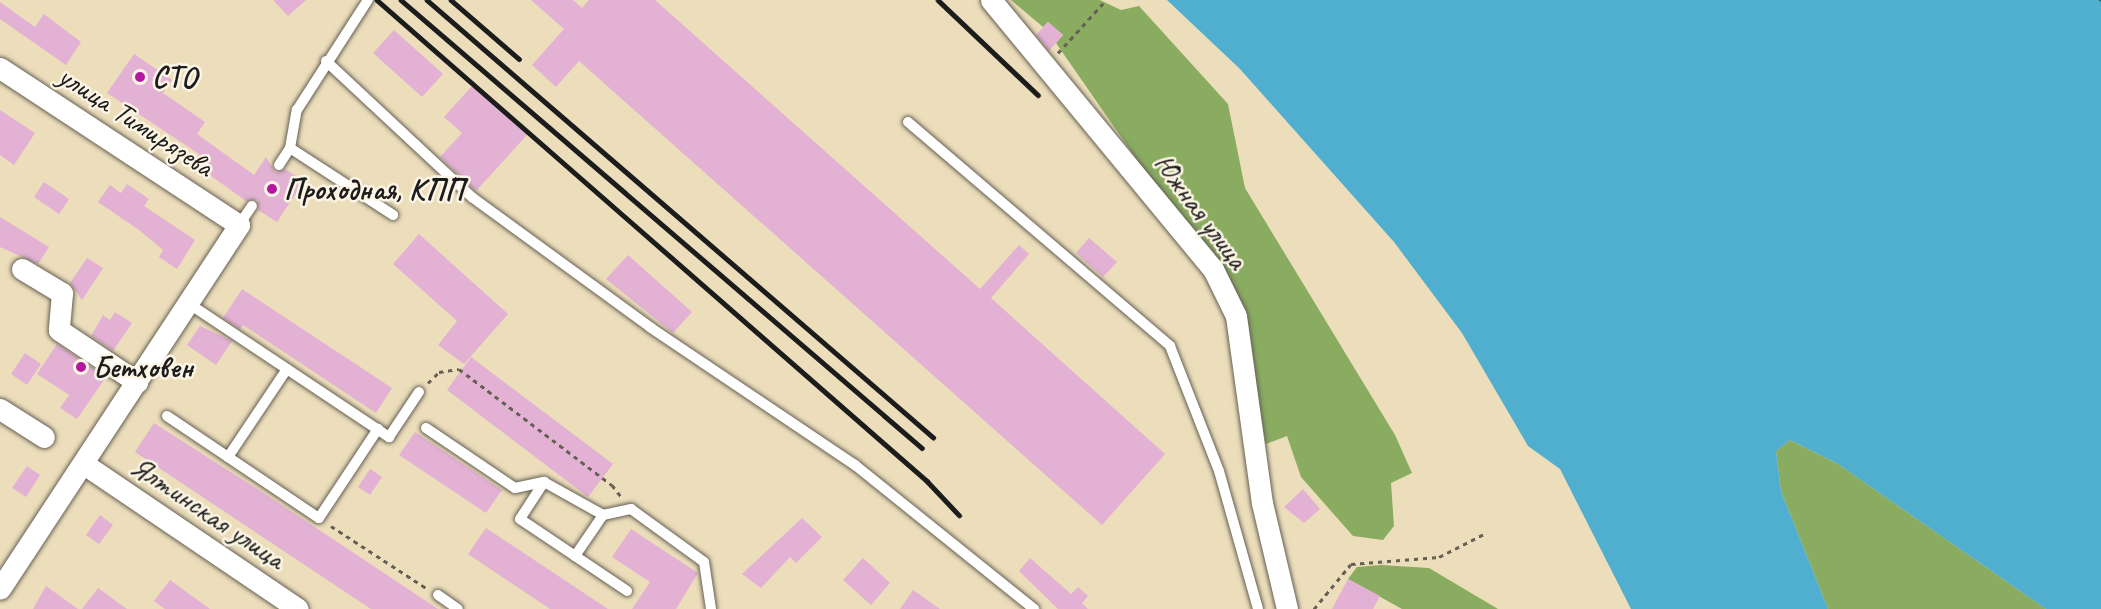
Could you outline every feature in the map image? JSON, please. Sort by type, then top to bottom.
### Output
[{"type":"street","name":"Южная улица","points":[[991,0],[1049,64],[1213,269],[1236,316],[1263,503],[1287,609]]},
{"type":"street","name":"улица Тимирязева","points":[[0,68],[239,225]]},
{"type":"street","points":[[0,589],[239,225]]},
{"type":"street","points":[[22,269],[62,293],[59,330],[137,382]]},
{"type":"street","points":[[0,410],[44,437]]},
{"type":"street","name":"Ялтинская улица","points":[[84,464],[298,609]]},
{"type":"lane","points":[[279,165],[290,148],[297,110],[326,61],[368,0]]},
{"type":"lane","points":[[326,61],[473,198],[651,328],[855,465],[1034,609]]},
{"type":"lane","points":[[908,122],[1170,346],[1219,471],[1258,609]]},
{"type":"lane","points":[[290,148],[393,215]]},
{"type":"lane","points":[[239,225],[252,206]]},
{"type":"lane","points":[[188,303],[389,437],[419,392]]},
{"type":"lane","points":[[228,458],[287,369]]},
{"type":"lane","points":[[167,416],[319,518],[378,429]]},
{"type":"lane","points":[[426,428],[515,488],[544,482],[603,515]]},
{"type":"lane","points":[[544,482],[519,519],[627,591]]},
{"type":"lane","points":[[575,556],[603,515],[625,509],[680,540],[704,562],[711,609]]},
{"type":"lane","points":[[438,595],[459,609]]},
{"type":"path","points":[[1049,64],[1106,0]]},
{"type":"path","points":[[419,392],[439,372],[459,369],[612,485],[625,509]]},
{"type":"path","points":[[319,518],[438,595]]},
{"type":"path","points":[[1314,609],[1351,564],[1439,557],[1486,533]]},
{"type":"green space","points":[[1011,0],[1100,0],[1121,10],[1139,6],[1228,104],[1245,188],[1395,435],[1412,473],[1391,483],[1394,526],[1383,540],[1353,536],[1301,477],[1287,436],[1266,444],[1239,307],[1056,43],[1063,35],[1048,22],[1043,27]]},
{"type":"green space","points":[[1790,440],[1838,464],[2046,609],[1828,609],[1781,491],[1776,451]]},
{"type":"green space","points":[[1381,565],[1429,568],[1498,609],[1402,609],[1348,579],[1357,567]]},
{"type":"water","points":[[1167,0],[2101,0],[2101,609],[2046,609],[1838,464],[1790,440],[1776,451],[1781,491],[1828,609],[1631,609],[1560,469],[1528,446],[1462,333],[1394,242],[1240,69]]},
{"type":"building","points":[[273,0],[306,0],[288,16]]},
{"type":"building","points":[[531,0],[573,0],[582,8],[589,0],[655,0],[980,289],[1019,245],[1029,254],[991,298],[1165,454],[1102,525],[579,61],[556,87],[532,65],[564,29]]},
{"type":"building","points":[[0,2],[35,27],[44,14],[81,42],[66,65],[0,19]]},
{"type":"building","points":[[1048,22],[1063,35],[1049,51],[1036,35]]},
{"type":"building","points":[[394,30],[443,74],[422,97],[373,53]]},
{"type":"building","points":[[134,54],[172,80],[163,93],[205,122],[197,134],[254,175],[266,157],[275,172],[285,169],[304,181],[277,222],[258,210],[257,200],[246,201],[193,163],[199,154],[107,93]]},
{"type":"building","points":[[472,86],[527,135],[476,191],[440,157],[462,133],[444,117]]},
{"type":"building","points":[[0,110],[35,133],[14,165],[0,155]]},
{"type":"building","points":[[44,182],[69,199],[59,214],[34,197]]},
{"type":"building","points":[[127,184],[149,199],[144,206],[195,240],[177,269],[159,257],[163,250],[139,230],[98,202],[110,185],[121,193]]},
{"type":"building","points":[[0,217],[49,247],[38,264],[0,247]]},
{"type":"building","points":[[419,234],[508,314],[464,364],[438,345],[457,321],[393,264]]},
{"type":"building","points":[[1089,238],[1117,262],[1103,277],[1076,253]]},
{"type":"building","points":[[628,255],[692,312],[673,333],[606,279]]},
{"type":"building","points":[[87,258],[103,268],[82,300],[70,283]]},
{"type":"building","points":[[242,289],[392,388],[376,413],[243,325],[240,329],[223,318]]},
{"type":"building","points":[[115,312],[132,323],[113,351],[91,336],[103,315],[110,320]]},
{"type":"building","points":[[200,326],[232,341],[216,365],[187,345]]},
{"type":"building","points":[[57,344],[106,377],[77,419],[60,408],[69,395],[37,374]]},
{"type":"building","points":[[25,353],[41,364],[27,385],[11,374]]},
{"type":"building","points":[[471,357],[613,464],[588,497],[447,390]]},
{"type":"building","points":[[154,423],[438,609],[371,609],[135,452]]},
{"type":"building","points":[[415,432],[502,490],[486,513],[399,455]]},
{"type":"building","points":[[27,466],[40,475],[26,497],[12,488]]},
{"type":"building","points":[[370,469],[382,477],[370,495],[358,487]]},
{"type":"building","points":[[1303,489],[1320,509],[1304,523],[1284,507]]},
{"type":"building","points":[[100,515],[113,525],[99,544],[86,535]]},
{"type":"building","points":[[802,518],[822,537],[796,563],[790,557],[761,588],[742,574]]},
{"type":"building","points":[[486,528],[608,609],[550,609],[468,554]]},
{"type":"building","points":[[631,529],[698,573],[676,609],[632,609],[650,582],[612,557]]},
{"type":"building","points":[[863,558],[890,583],[871,605],[843,580]]},
{"type":"building","points":[[1030,558],[1071,594],[1078,587],[1088,596],[1082,603],[1088,609],[1058,609],[1019,571]]},
{"type":"building","points":[[1348,579],[1380,596],[1373,609],[1332,609]]},
{"type":"building","points":[[170,580],[210,609],[165,609],[154,601]]},
{"type":"building","points":[[46,586],[78,609],[33,609]]},
{"type":"building","points":[[98,588],[127,609],[82,609]]},
{"type":"building","points":[[913,590],[940,609],[900,609]]},
{"type":"railway","points":[[377,0],[927,481],[959,515]]},
{"type":"railway","points":[[401,0],[922,448]]},
{"type":"railway","points":[[427,0],[933,437]]},
{"type":"railway","points":[[451,0],[519,59]]},
{"type":"railway","points":[[938,0],[1038,95]]},
{"type":"place","name":"СТО","points":[[140,77]]},
{"type":"place","name":"Проходная, КПП","points":[[272,189]]},
{"type":"place","name":"Бетховен","points":[[81,367]]}]
